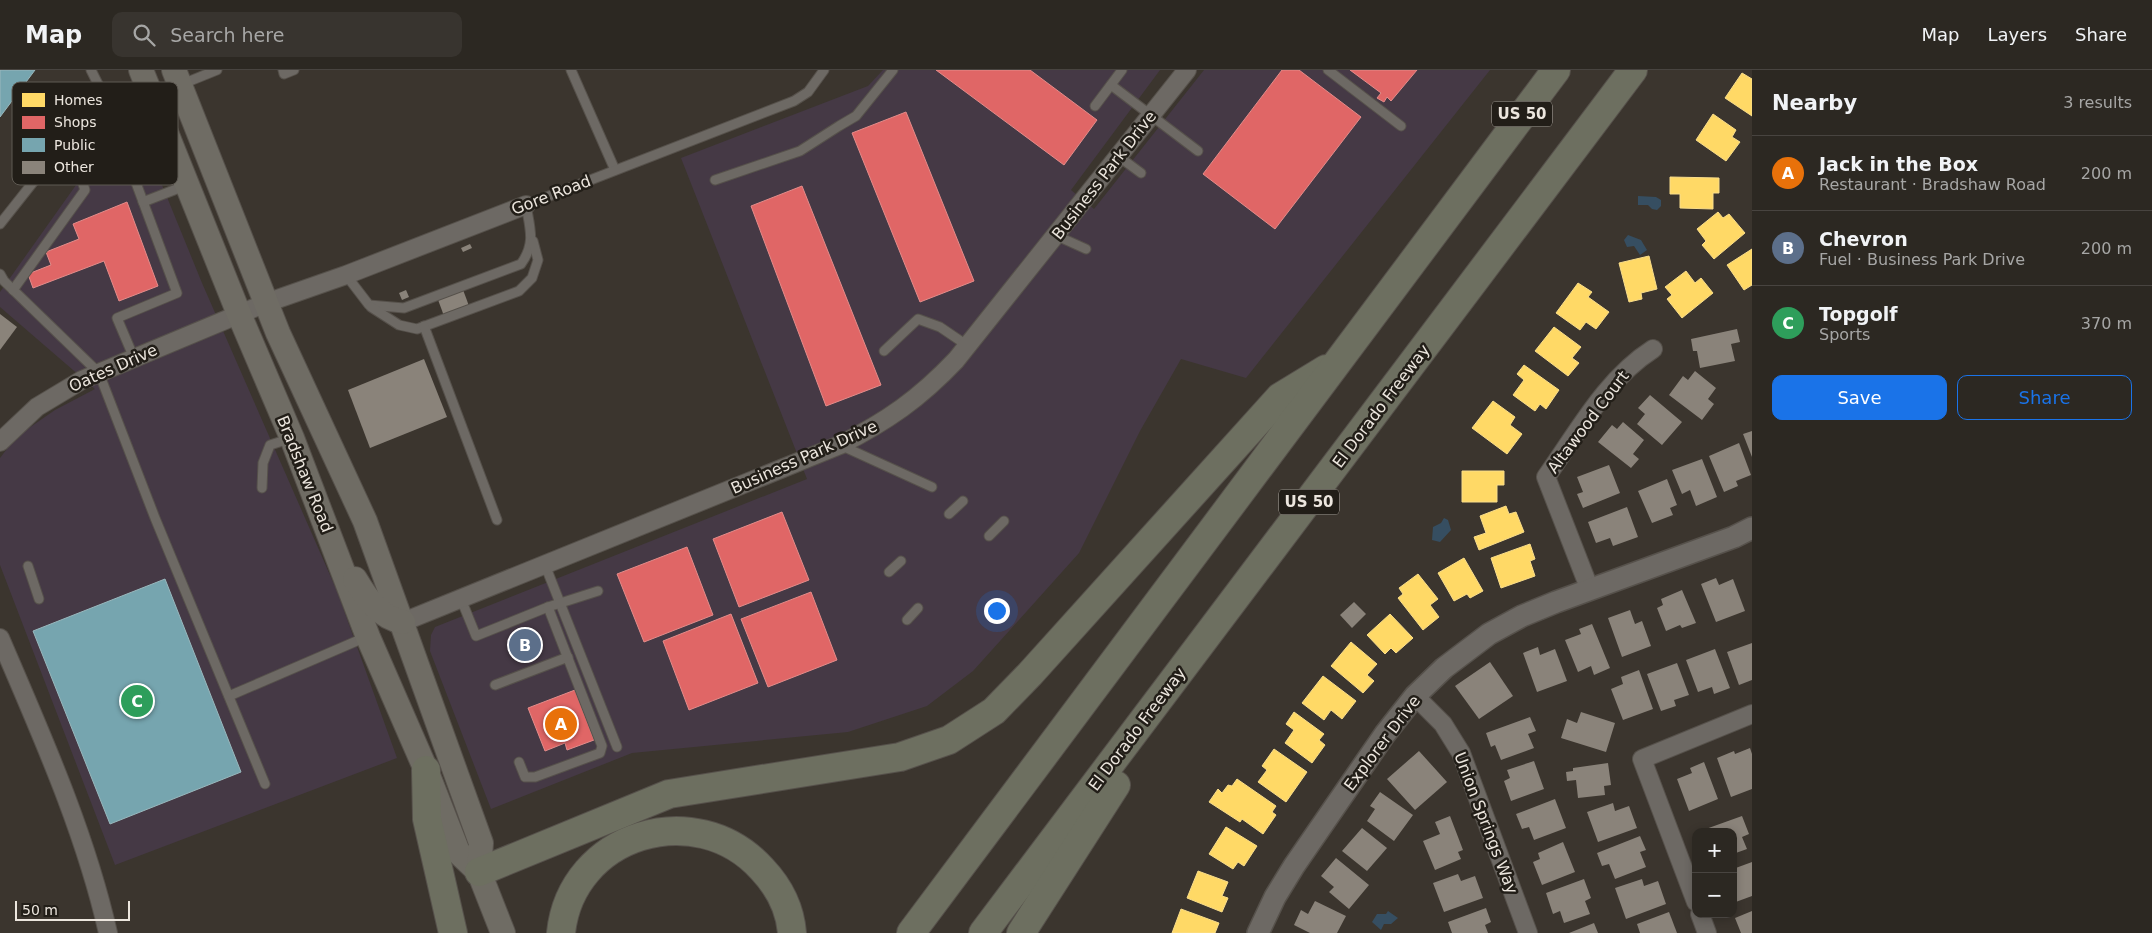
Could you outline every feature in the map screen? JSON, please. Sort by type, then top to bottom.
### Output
[{"type":"highway","name":"US 50","points":[[910,933],[1556,70]]},
{"type":"highway","name":"El Dorado Freeway","points":[[983,933],[1633,70]]},
{"type":"highway","points":[[479,872],[669,794],[900,757],[949,740],[994,712],[1280,397],[1338,362]]},
{"type":"highway","points":[[1021,933],[1228,610]]},
{"type":"highway","points":[[426,770],[427,819],[454,933]]},
{"type":"highway","points":[[561,933],[563,914],[582,876],[610,851],[642,834],[680,830],[717,837],[750,855],[776,883],[791,918],[792,933]]},
{"type":"main road","name":"Bradshaw Road","points":[[141,70],[146,82]]},
{"type":"main road","name":"Bradshaw Road","points":[[177,77],[285,349],[365,521],[482,843],[479,872]]},
{"type":"main road","name":"Bradshaw Road","points":[[178,162],[239,314],[292,438],[368,637],[426,770],[458,852],[479,872],[503,933]]},
{"type":"main road","points":[[324,523],[365,597],[380,612],[392,620],[403,622]]},
{"type":"street","name":"Business Park Drive","points":[[403,622],[840,445],[878,426],[906,407],[932,385],[968,346],[1187,70]]},
{"type":"street","name":"Gore Road","points":[[266,302],[346,275],[526,205]]},
{"type":"street","name":"Oates Drive","points":[[0,442],[23,419],[51,397],[82,380],[266,302]]},
{"type":"street","name":"Altawood Court","points":[[1590,590],[1546,477],[1612,384],[1624,371],[1653,349]]},
{"type":"street","name":"Explorer Drive","points":[[1258,933],[1275,897],[1294,866],[1385,734],[1415,696],[1444,668],[1489,634],[1522,616],[1751,532]]},
{"type":"street","points":[[0,638],[54,767],[77,829],[108,933]]},
{"type":"street","name":"Union Springs Way","points":[[1415,696],[1443,724],[1461,753],[1528,933]]},
{"type":"street","points":[[1692,891],[1642,759],[1752,714]]},
{"type":"street","points":[[1701,918],[1707,933]]},
{"type":"lane","points":[[91,70],[97,82]]},
{"type":"lane","points":[[177,77],[217,70]]},
{"type":"lane","points":[[283,70],[284,74],[294,70]]},
{"type":"lane","points":[[571,70],[615,170]]},
{"type":"lane","name":"Gore Road","points":[[526,205],[794,100],[808,92],[824,70]]},
{"type":"lane","points":[[715,180],[800,150],[856,116],[893,70]]},
{"type":"lane","points":[[1095,106],[1122,70]]},
{"type":"lane","points":[[1328,70],[1401,126]]},
{"type":"lane","points":[[1111,85],[1152,114],[1198,151]]},
{"type":"lane","points":[[1118,156],[1141,172]]},
{"type":"lane","points":[[0,224],[31,185]]},
{"type":"lane","points":[[13,290],[85,190],[83,185]]},
{"type":"lane","points":[[134,358],[117,318],[177,293],[138,185]]},
{"type":"lane","points":[[144,202],[187,185]]},
{"type":"lane","points":[[346,275],[369,305],[399,325],[417,329],[519,291],[532,278],[538,260],[531,235],[526,205]]},
{"type":"lane","points":[[369,305],[404,308],[521,264],[530,251],[531,235]]},
{"type":"lane","points":[[1055,235],[1086,249]]},
{"type":"lane","points":[[0,274],[4,281],[99,373],[155,518],[265,784]]},
{"type":"lane","points":[[884,351],[918,319],[940,327],[968,346]]},
{"type":"lane","points":[[424,326],[498,520]]},
{"type":"lane","points":[[262,488],[263,463],[270,445],[292,438]]},
{"type":"lane","points":[[840,445],[932,488]]},
{"type":"lane","points":[[949,514],[962,502]]},
{"type":"lane","points":[[989,536],[1004,521]]},
{"type":"lane","points":[[889,572],[901,561]]},
{"type":"lane","points":[[545,565],[617,747]]},
{"type":"lane","points":[[28,566],[39,599]]},
{"type":"lane","points":[[462,599],[476,636],[548,606],[598,591]]},
{"type":"lane","points":[[519,762],[526,777],[535,777],[600,753],[602,746],[548,606]]},
{"type":"lane","points":[[907,620],[918,608]]},
{"type":"lane","points":[[228,696],[368,637]]},
{"type":"lane","points":[[494,685],[568,657]]},
{"type":"shaded area","points":[[883,70],[1160,70],[1071,190],[1094,209],[1204,70],[1490,70],[1246,378],[1181,359],[1140,431],[1079,553],[973,671],[927,706],[848,732],[632,753],[491,809],[430,651],[431,635],[435,627],[807,479],[681,158],[868,86]]},
{"type":"shaded area","points":[[76,185],[162,185],[202,283],[337,591],[397,758],[115,865],[0,565],[0,458],[16,437],[55,410],[95,389],[0,307],[0,292]]},
{"type":"water","points":[[1638,196],[1656,197],[1661,200],[1661,206],[1657,210],[1652,209],[1648,205],[1638,205]]},
{"type":"water","points":[[1628,235],[1641,240],[1647,250],[1640,255],[1634,246],[1627,247],[1624,240]]},
{"type":"water","points":[[1444,518],[1448,520],[1451,530],[1440,542],[1432,540],[1433,527],[1441,523]]},
{"type":"water","points":[[1388,911],[1398,918],[1391,924],[1384,924],[1381,930],[1372,922],[1377,914],[1386,914]]},
{"type":"building: Homes","points":[[1742,73],[1752,79],[1752,116],[1725,98]]},
{"type":"building: Homes","points":[[1713,114],[1736,130],[1732,137],[1740,142],[1726,161],[1696,140]]},
{"type":"building: Homes","points":[[1670,177],[1719,178],[1719,193],[1713,193],[1713,209],[1680,208],[1680,194],[1670,194]]},
{"type":"building: Homes","points":[[1718,212],[1723,218],[1729,214],[1745,233],[1714,259],[1702,245],[1706,241],[1697,229]]},
{"type":"building: Homes","points":[[1752,249],[1752,285],[1744,290],[1727,265]]},
{"type":"building: Homes","points":[[1649,256],[1657,289],[1641,293],[1642,299],[1629,302],[1619,263]]},
{"type":"building: Homes","points":[[1686,271],[1695,283],[1701,278],[1713,293],[1682,318],[1667,299],[1672,295],[1665,287]]},
{"type":"building: Homes","points":[[1578,283],[1592,292],[1588,297],[1609,312],[1596,329],[1586,322],[1580,330],[1556,313]]},
{"type":"building: Homes","points":[[1554,327],[1581,347],[1572,358],[1579,363],[1568,376],[1535,351]]},
{"type":"building: Homes","points":[[1524,365],[1559,390],[1546,409],[1540,404],[1535,411],[1513,395],[1524,380],[1517,374]]},
{"type":"building: Homes","points":[[1493,401],[1515,417],[1510,425],[1522,434],[1507,454],[1472,428]]},
{"type":"building: Homes","points":[[1462,471],[1504,471],[1504,485],[1497,485],[1497,502],[1462,502]]},
{"type":"building: Homes","points":[[1506,506],[1509,514],[1516,512],[1524,532],[1479,550],[1474,537],[1486,533],[1480,516]]},
{"type":"building: Homes","points":[[1530,544],[1535,559],[1530,561],[1535,576],[1501,588],[1491,558]]},
{"type":"building: Homes","points":[[1464,558],[1483,591],[1470,598],[1467,594],[1454,601],[1438,573]]},
{"type":"building: Homes","points":[[1418,574],[1438,599],[1430,605],[1439,617],[1423,630],[1398,598],[1403,594],[1399,588]]},
{"type":"building: Homes","points":[[1390,614],[1413,638],[1396,653],[1391,648],[1385,654],[1367,635]]},
{"type":"building: Homes","points":[[1351,642],[1377,664],[1367,675],[1374,681],[1363,693],[1331,666]]},
{"type":"building: Homes","points":[[1323,676],[1356,701],[1342,719],[1331,710],[1324,720],[1302,703]]},
{"type":"building: Homes","points":[[1294,712],[1324,734],[1319,740],[1325,745],[1312,763],[1285,743],[1294,730],[1286,724]]},
{"type":"building: Homes","points":[[1274,749],[1307,772],[1286,802],[1258,782],[1267,770],[1262,766]]},
{"type":"building: Homes","points":[[1237,779],[1276,806],[1272,812],[1276,815],[1263,834],[1242,819],[1240,822],[1209,802],[1218,789],[1222,793],[1228,785],[1232,786]]},
{"type":"building: Homes","points":[[1226,827],[1257,846],[1244,866],[1238,862],[1233,869],[1209,854]]},
{"type":"building: Homes","points":[[1198,871],[1228,882],[1222,896],[1228,898],[1222,912],[1187,898]]},
{"type":"building: Homes","points":[[1181,909],[1219,923],[1215,933],[1172,933]]},
{"type":"building: Shops","points":[[936,70],[1030,70],[1097,120],[1064,165]]},
{"type":"building: Shops","points":[[1282,70],[1299,70],[1361,117],[1275,229],[1203,174]]},
{"type":"building: Shops","points":[[1350,70],[1417,70],[1391,101],[1387,97],[1384,102],[1377,98],[1381,93]]},
{"type":"building: Shops","points":[[906,112],[974,281],[920,302],[852,133]]},
{"type":"building: Shops","points":[[802,186],[881,385],[826,406],[751,206]]},
{"type":"building: Shops","points":[[127,202],[158,286],[119,301],[104,261],[33,288],[28,274],[51,265],[46,252],[79,239],[73,224]]},
{"type":"building: Shops","points":[[782,512],[809,580],[739,607],[713,539]]},
{"type":"building: Shops","points":[[687,547],[713,615],[644,642],[617,574]]},
{"type":"building: Shops","points":[[811,592],[837,660],[768,687],[741,619]]},
{"type":"building: Shops","points":[[731,614],[758,683],[689,710],[663,641]]},
{"type":"building: Shops","points":[[575,690],[594,740],[567,750],[565,743],[545,751],[528,708]]},
{"type":"building: Public","points":[[0,70],[35,70],[26,82],[12,82],[12,101],[0,117]]},
{"type":"building: Public","points":[[165,579],[241,772],[110,824],[33,631]]},
{"type":"building: Other","points":[[470,244],[472,248],[463,252],[461,248]]},
{"type":"building: Other","points":[[462,287],[469,306],[444,316],[437,297]]},
{"type":"building: Other","points":[[406,290],[409,297],[402,300],[399,293]]},
{"type":"building: Other","points":[[0,314],[17,327],[0,350]]},
{"type":"building: Other","points":[[1737,329],[1740,342],[1731,344],[1735,361],[1700,368],[1697,351],[1693,351],[1691,339]]},
{"type":"building: Other","points":[[424,359],[447,417],[370,448],[348,390]]},
{"type":"building: Other","points":[[1695,371],[1716,388],[1708,399],[1714,404],[1702,420],[1669,395],[1683,376],[1688,380]]},
{"type":"building: Other","points":[[1650,395],[1682,422],[1662,445],[1637,424],[1645,414],[1638,408]]},
{"type":"building: Other","points":[[1623,422],[1644,440],[1633,454],[1639,459],[1631,468],[1598,442],[1612,425],[1617,429]]},
{"type":"building: Other","points":[[1752,431],[1752,457],[1743,434]]},
{"type":"building: Other","points":[[1739,443],[1751,475],[1736,481],[1738,486],[1724,492],[1709,456]]},
{"type":"building: Other","points":[[1702,459],[1717,497],[1696,506],[1690,490],[1682,494],[1672,470]]},
{"type":"building: Other","points":[[1609,465],[1620,493],[1583,508],[1577,494],[1583,492],[1577,477]]},
{"type":"building: Other","points":[[1667,479],[1677,505],[1670,508],[1673,515],[1652,523],[1638,491]]},
{"type":"building: Other","points":[[1627,507],[1638,537],[1613,546],[1610,538],[1596,543],[1588,522]]},
{"type":"building: Other","points":[[1716,578],[1719,585],[1733,579],[1745,611],[1716,622],[1701,584]]},
{"type":"building: Other","points":[[1682,590],[1696,623],[1682,628],[1680,625],[1666,631],[1657,608],[1663,605],[1661,599]]},
{"type":"building: Other","points":[[1354,602],[1366,614],[1352,628],[1340,615]]},
{"type":"building: Other","points":[[1630,610],[1635,624],[1642,621],[1651,646],[1622,657],[1608,618]]},
{"type":"building: Other","points":[[1592,624],[1610,668],[1594,675],[1591,666],[1578,672],[1565,640],[1581,634],[1579,629]]},
{"type":"building: Other","points":[[1752,643],[1752,680],[1739,685],[1727,652]]},
{"type":"building: Other","points":[[1538,647],[1540,655],[1555,649],[1567,681],[1537,692],[1523,653]]},
{"type":"building: Other","points":[[1715,649],[1730,688],[1714,694],[1712,687],[1698,692],[1686,660]]},
{"type":"building: Other","points":[[1490,662],[1513,696],[1479,719],[1455,686]]},
{"type":"building: Other","points":[[1677,663],[1689,695],[1674,700],[1676,706],[1661,711],[1647,674]]},
{"type":"building: Other","points":[[1639,670],[1653,709],[1623,720],[1611,689],[1623,684],[1621,677]]},
{"type":"building: Other","points":[[1581,712],[1615,723],[1606,752],[1561,738],[1567,719],[1577,723]]},
{"type":"building: Other","points":[[1530,717],[1536,731],[1528,734],[1534,748],[1501,760],[1495,745],[1491,747],[1486,733]]},
{"type":"building: Other","points":[[1750,748],[1752,754],[1752,789],[1731,797],[1717,758],[1734,751],[1735,754]]},
{"type":"building: Other","points":[[1419,751],[1447,782],[1415,810],[1387,779]]},
{"type":"building: Other","points":[[1534,761],[1544,789],[1511,801],[1504,781],[1510,778],[1507,770]]},
{"type":"building: Other","points":[[1704,762],[1718,799],[1689,811],[1677,779],[1692,773],[1690,768]]},
{"type":"building: Other","points":[[1608,763],[1611,785],[1604,786],[1605,795],[1578,798],[1576,780],[1567,781],[1566,772],[1573,771],[1573,768]]},
{"type":"building: Other","points":[[1380,792],[1413,815],[1394,841],[1367,821],[1375,809],[1370,806]]},
{"type":"building: Other","points":[[1555,799],[1566,828],[1534,840],[1529,827],[1522,829],[1516,814]]},
{"type":"building: Other","points":[[1613,803],[1615,811],[1629,806],[1637,828],[1598,842],[1587,812]]},
{"type":"building: Other","points":[[1450,816],[1463,850],[1458,852],[1461,859],[1435,870],[1423,841],[1440,834],[1435,822]]},
{"type":"building: Other","points":[[1742,816],[1749,834],[1742,837],[1747,849],[1737,853],[1737,828],[1709,828]]},
{"type":"building: Other","points":[[1362,828],[1387,848],[1367,871],[1342,851]]},
{"type":"building: Other","points":[[1640,836],[1646,850],[1640,852],[1646,867],[1615,879],[1609,864],[1602,866],[1597,853]]},
{"type":"building: Other","points":[[1563,842],[1575,872],[1542,885],[1533,862],[1540,859],[1538,853]]},
{"type":"building: Other","points":[[1336,858],[1369,885],[1349,909],[1329,892],[1334,887],[1321,876]]},
{"type":"building: Other","points":[[1752,862],[1752,896],[1737,902],[1737,873],[1737,868]]},
{"type":"building: Other","points":[[1458,874],[1461,881],[1475,876],[1483,898],[1444,912],[1433,883]]},
{"type":"building: Other","points":[[1584,879],[1591,898],[1585,901],[1590,914],[1564,923],[1560,911],[1553,914],[1546,893]]},
{"type":"building: Other","points":[[1642,879],[1644,886],[1658,881],[1666,904],[1626,919],[1615,888]]},
{"type":"building: Other","points":[[1315,901],[1346,916],[1337,933],[1310,933],[1294,925],[1301,910],[1308,914]]},
{"type":"building: Other","points":[[1486,908],[1491,922],[1485,925],[1488,933],[1452,933],[1448,922]]},
{"type":"building: Other","points":[[1752,911],[1752,933],[1741,933],[1735,918]]},
{"type":"building: Other","points":[[1669,912],[1677,933],[1640,933],[1637,924]]},
{"type":"building: Other","points":[[1594,923],[1598,933],[1569,933]]},
{"type":"place","name":"Chevron","points":[[525,645]]},
{"type":"place","name":"Topgolf","points":[[137,701]]},
{"type":"place","name":"Jack in the Box","points":[[561,724]]}]
